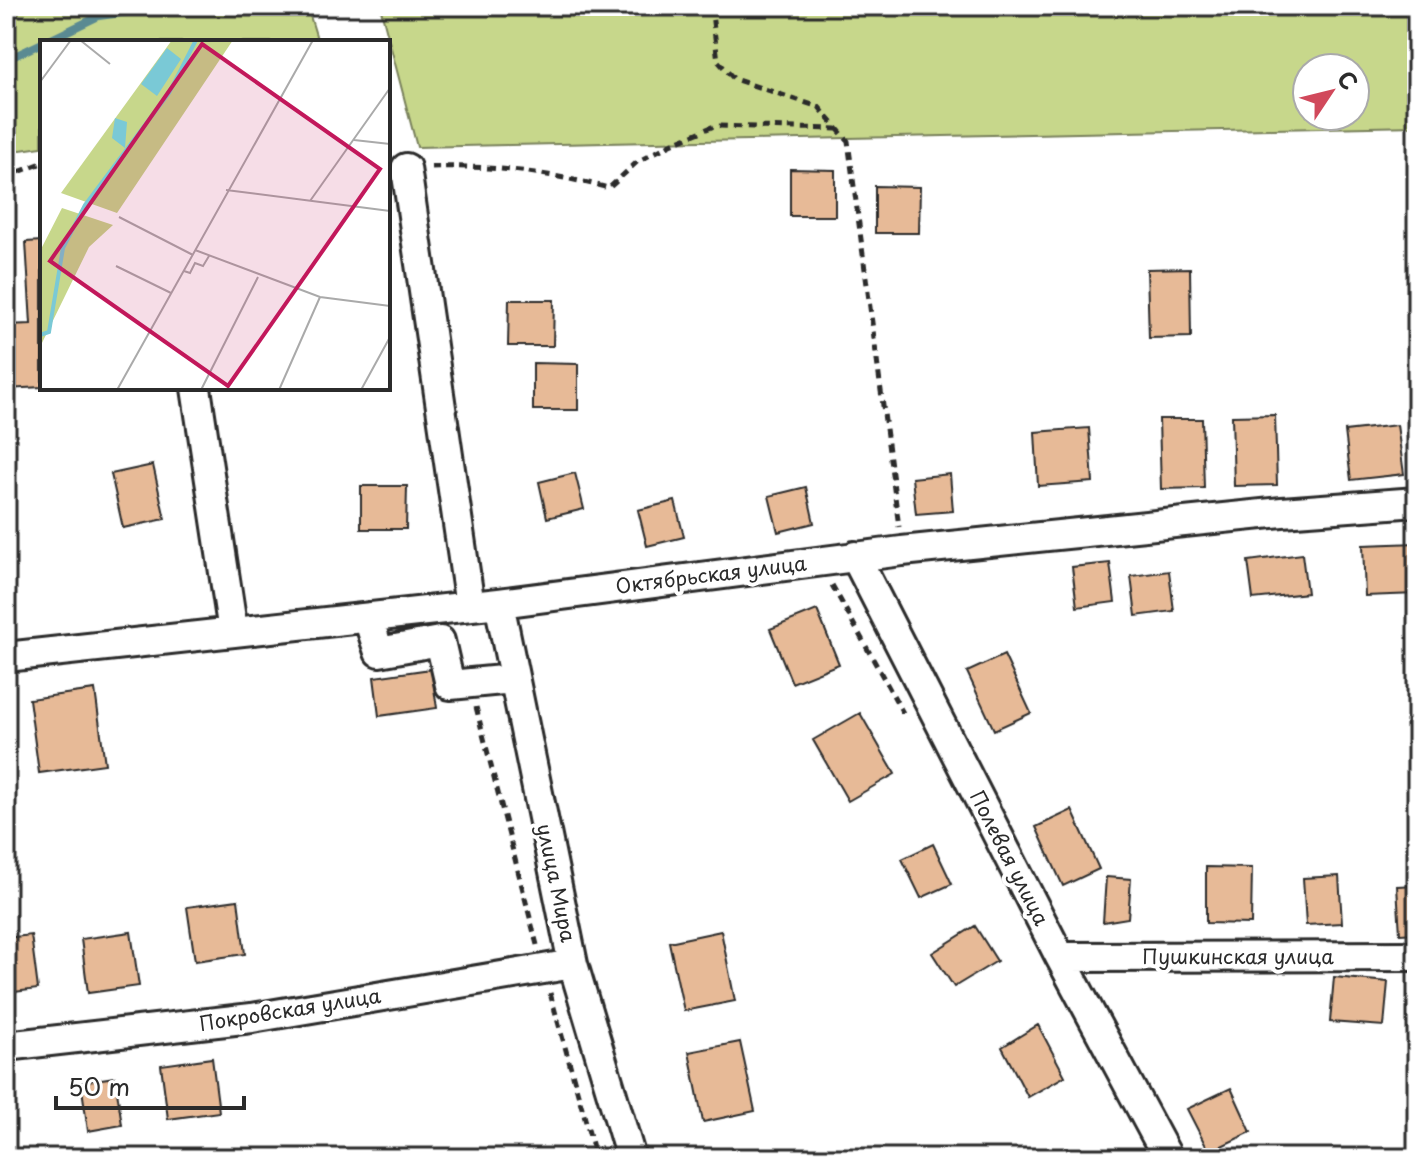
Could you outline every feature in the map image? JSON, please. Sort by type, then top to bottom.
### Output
[{"type":"street","points":[[406,168],[470,606]]},
{"type":"street","points":[[196,390],[233,632]]},
{"type":"street","name":"Октябрьская улица","points":[[6,657],[499,603],[855,556],[1282,512],[1417,502]]},
{"type":"street","name":"Полевая улица","points":[[855,556],[1060,957],[1168,1158]]},
{"type":"street","name":"улица Мира","points":[[499,603],[573,964],[631,1158]]},
{"type":"street","points":[[368,618],[379,652],[440,641],[450,685],[513,679]]},
{"type":"street","name":"Пушкинская улица","points":[[1060,957],[1417,956]]},
{"type":"street","name":"Покровская улица","points":[[6,1046],[252,1018],[573,964]]},
{"type":"path","points":[[711,6],[718,61],[734,79],[819,107],[848,141],[902,551]]},
{"type":"path","points":[[406,168],[471,166],[511,169],[551,173],[609,188],[637,162],[714,126],[838,129]]},
{"type":"path","points":[[6,177],[40,164]]},
{"type":"path","points":[[470,683],[543,969],[596,1158]]},
{"type":"green space","points":[[6,6],[307,6],[317,40],[40,40],[40,147],[6,152]]},
{"type":"green space","points":[[380,6],[1417,6],[1417,126],[1371,127],[1371,52],[1291,52],[1291,129],[417,147]]},
{"type":"building","points":[[790,169],[835,170],[835,216],[790,216]]},
{"type":"building","points":[[875,186],[920,187],[919,233],[875,233]]},
{"type":"building","points":[[40,241],[40,387],[6,389],[6,325],[31,324],[26,242]]},
{"type":"building","points":[[1190,268],[1191,337],[1149,338],[1147,269]]},
{"type":"building","points":[[509,300],[554,300],[553,346],[508,346]]},
{"type":"building","points":[[533,363],[578,364],[578,410],[533,410]]},
{"type":"building","points":[[1275,415],[1277,485],[1234,486],[1232,416]]},
{"type":"building","points":[[1159,419],[1202,419],[1204,488],[1161,489]]},
{"type":"building","points":[[1397,425],[1404,474],[1351,480],[1345,431]]},
{"type":"building","points":[[1089,428],[1093,482],[1038,486],[1035,432]]},
{"type":"building","points":[[153,465],[165,519],[123,528],[111,474]]},
{"type":"building","points":[[575,473],[584,509],[547,518],[539,482]]},
{"type":"building","points":[[950,474],[953,511],[916,514],[912,478]]},
{"type":"building","points":[[361,486],[407,486],[406,529],[361,529]]},
{"type":"building","points":[[806,487],[814,523],[778,532],[769,496]]},
{"type":"building","points":[[675,501],[684,537],[647,546],[638,510]]},
{"type":"building","points":[[1417,543],[1417,594],[1365,596],[1363,545]]},
{"type":"building","points":[[1302,554],[1307,593],[1253,599],[1248,561]]},
{"type":"building","points":[[1110,563],[1115,602],[1077,607],[1072,567]]},
{"type":"building","points":[[1169,571],[1174,611],[1136,616],[1131,576]]},
{"type":"building","points":[[817,610],[839,664],[792,683],[770,629]]},
{"type":"building","points":[[1004,655],[1031,713],[994,730],[967,672]]},
{"type":"building","points":[[431,669],[437,708],[379,716],[374,677]]},
{"type":"building","points":[[95,690],[105,764],[39,773],[29,699]]},
{"type":"building","points":[[860,713],[895,774],[848,801],[813,740]]},
{"type":"building","points":[[1072,810],[1099,869],[1063,886],[1036,827]]},
{"type":"building","points":[[933,844],[952,884],[921,898],[902,859]]},
{"type":"building","points":[[1206,867],[1252,868],[1251,924],[1206,923]]},
{"type":"building","points":[[1339,876],[1342,923],[1306,925],[1303,878]]},
{"type":"building","points":[[1106,877],[1131,879],[1128,918],[1103,922]]},
{"type":"building","points":[[1417,885],[1417,933],[1400,934],[1397,886]]},
{"type":"building","points":[[238,900],[245,954],[195,961],[187,907]]},
{"type":"building","points":[[975,926],[997,961],[954,987],[932,953]]},
{"type":"building","points":[[721,931],[735,1001],[684,1011],[669,942]]},
{"type":"building","points":[[131,932],[139,986],[88,993],[81,939]]},
{"type":"building","points":[[31,935],[38,989],[6,993],[6,938]]},
{"type":"building","points":[[1334,977],[1388,982],[1384,1026],[1330,1022]]},
{"type":"building","points":[[1038,1025],[1065,1076],[1028,1097],[1002,1047]]},
{"type":"building","points":[[740,1042],[755,1111],[703,1122],[689,1052]]},
{"type":"building","points":[[212,1058],[219,1112],[168,1119],[161,1065]]},
{"type":"building","points":[[115,1077],[122,1125],[88,1131],[81,1082]]},
{"type":"building","points":[[1231,1088],[1251,1132],[1209,1152],[1187,1109]]},
{"type":"waterway","points":[[49,40],[99,16],[172,6]]},
{"type":"waterway","points":[[6,60],[40,44]]}]
